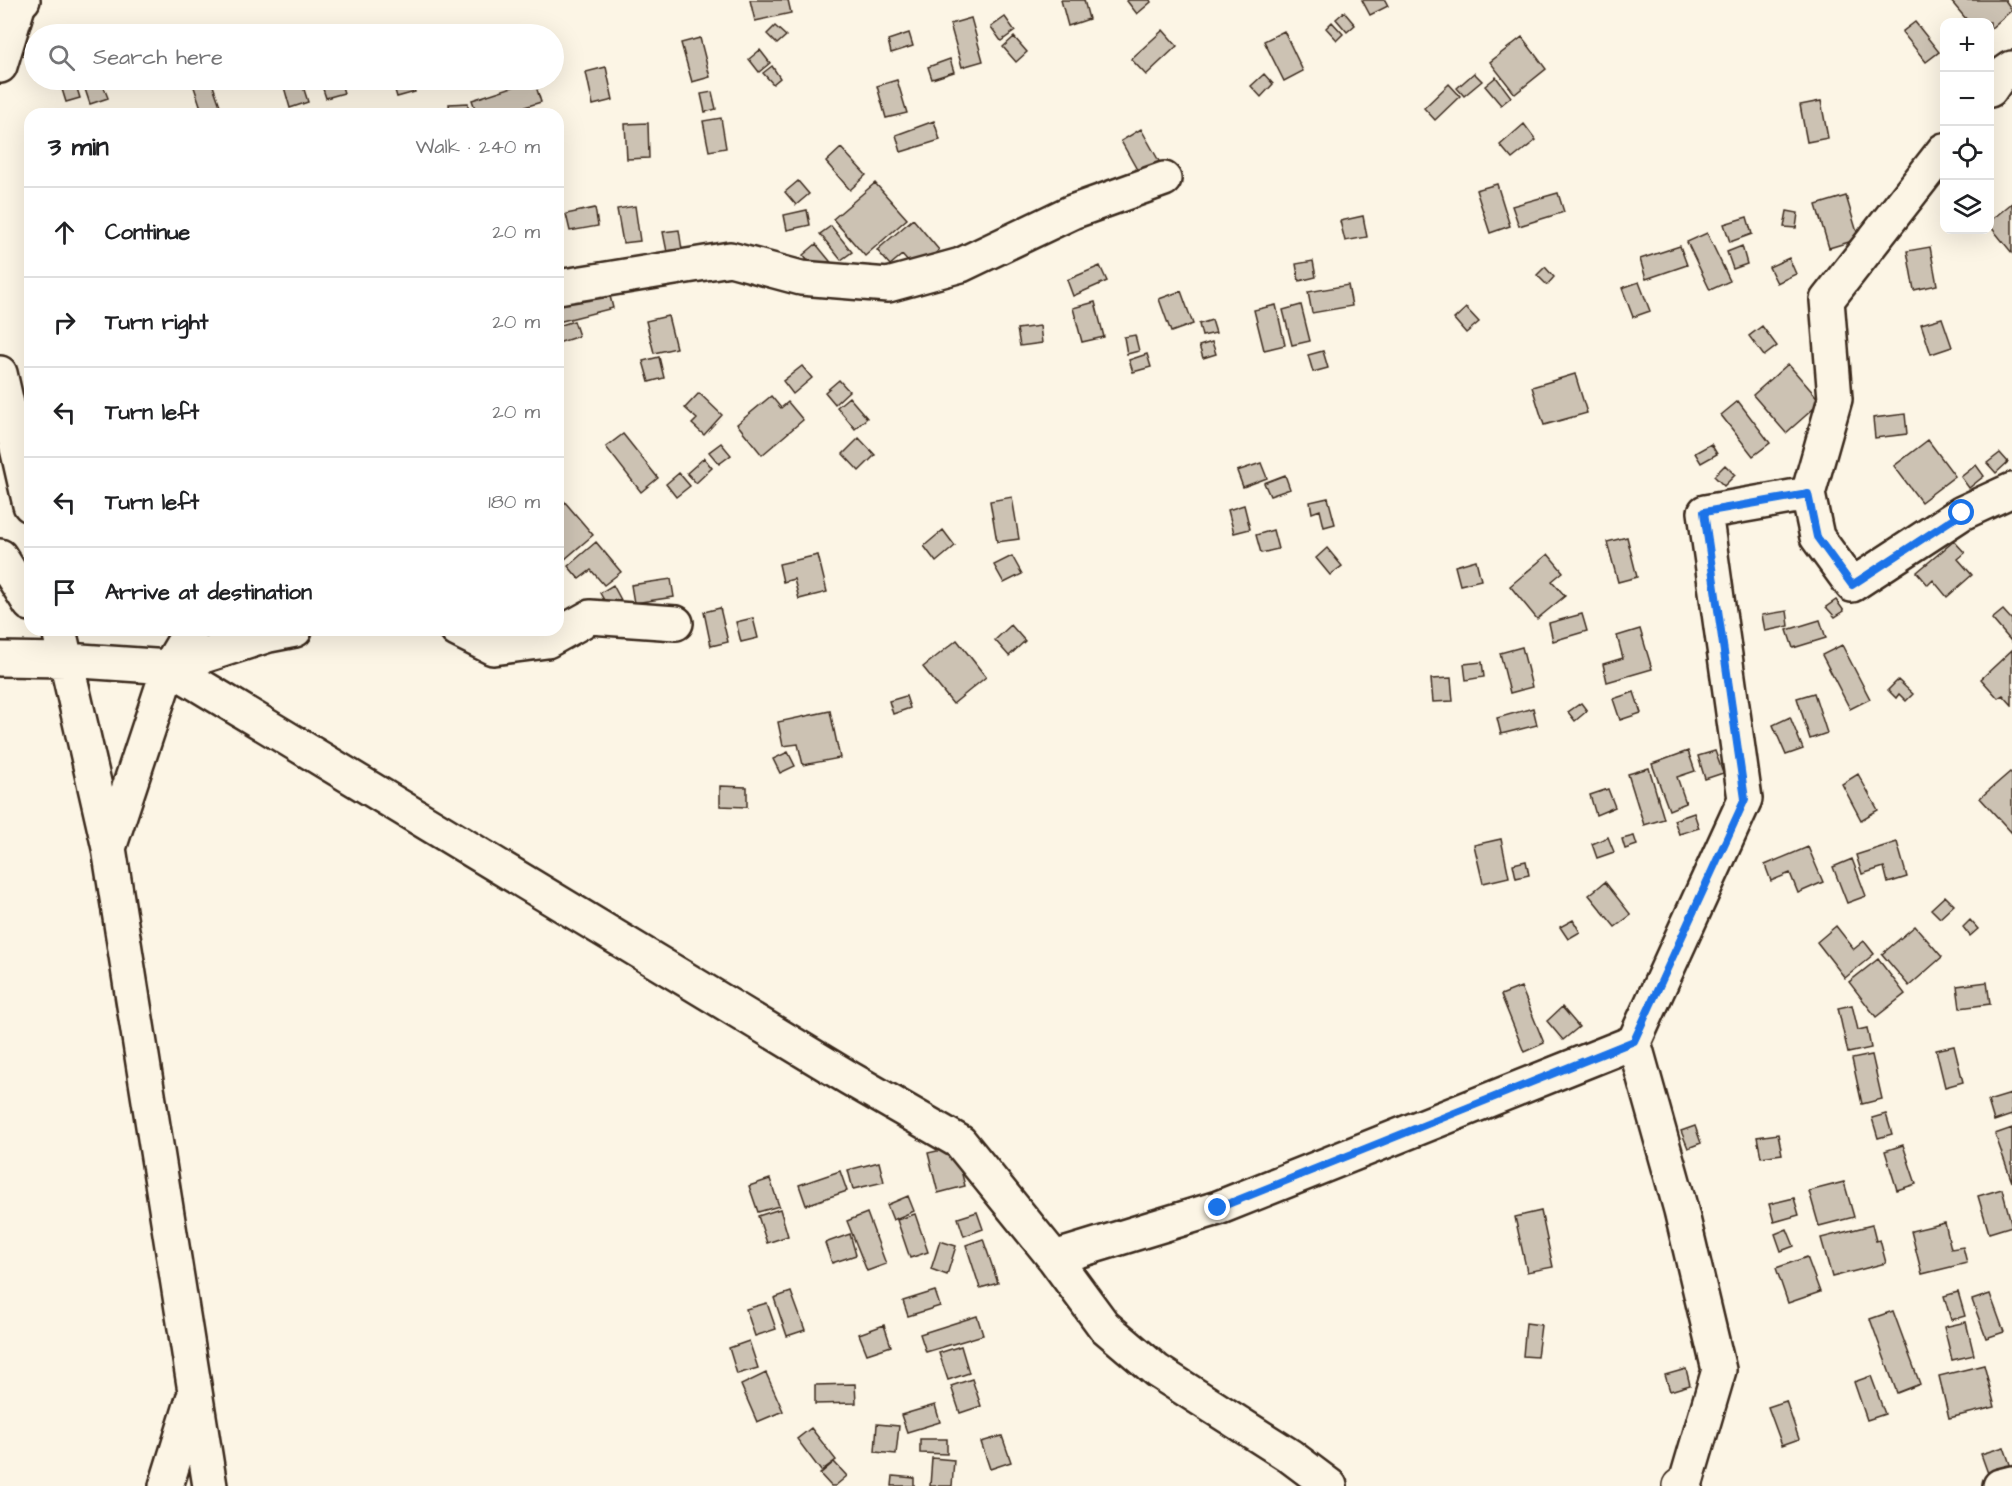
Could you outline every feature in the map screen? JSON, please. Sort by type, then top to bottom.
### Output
[{"type":"street","points":[[0,66],[16,5]]},
{"type":"street","points":[[1994,84],[2012,68]]},
{"type":"street","points":[[1940,155],[1827,300],[1834,399],[1808,494],[1817,537],[1852,585],[1962,513],[2012,490]]},
{"type":"street","points":[[564,286],[730,259],[801,278],[888,285],[961,265],[1072,212],[1164,179]]},
{"type":"street","points":[[0,373],[24,479]]},
{"type":"street","points":[[1680,1486],[1686,1482],[1719,1370],[1681,1210],[1634,1041],[1745,799],[1704,512],[1808,494]]},
{"type":"street","points":[[0,556],[24,594]]},
{"type":"street","points":[[564,631],[590,616],[676,623]]},
{"type":"street","points":[[109,848],[169,667],[187,636]]},
{"type":"street","points":[[169,667],[266,636]]},
{"type":"street","points":[[469,636],[493,648],[547,641],[556,636]]},
{"type":"street","points":[[62,645],[109,848],[210,1486]]},
{"type":"street","points":[[0,659],[62,645],[169,667],[849,1078],[960,1142],[1054,1258],[1104,1326],[1157,1371],[1290,1456],[1330,1486]]},
{"type":"street","points":[[1054,1258],[1218,1208],[1634,1041]]},
{"type":"street","points":[[166,1486],[195,1393]]},
{"type":"street","points":[[2000,1486],[2012,1483]]},
{"type":"building","points":[[750,0],[788,0],[791,13],[755,21]]},
{"type":"building","points":[[1061,0],[1084,0],[1089,19],[1068,26]]},
{"type":"building","points":[[1128,0],[1150,0],[1151,2],[1137,14]]},
{"type":"building","points":[[1362,0],[1385,0],[1388,6],[1370,15]]},
{"type":"building","points":[[1950,0],[2005,0],[2012,10],[1994,26],[1994,18],[1965,18]]},
{"type":"building","points":[[1344,12],[1355,25],[1347,32],[1336,19]]},
{"type":"building","points":[[1005,17],[1015,31],[1001,41],[991,27]]},
{"type":"building","points":[[971,18],[983,61],[962,67],[950,24]]},
{"type":"building","points":[[1332,22],[1343,34],[1337,40],[1326,28]]},
{"type":"building","points":[[1915,22],[1939,52],[1926,62],[1902,32]]},
{"type":"building","points":[[775,26],[786,36],[777,44],[767,34]]},
{"type":"building","points":[[1163,30],[1177,46],[1146,75],[1131,59]]},
{"type":"building","points":[[1284,31],[1303,71],[1284,81],[1264,41]]},
{"type":"building","points":[[909,33],[913,46],[891,53],[888,40]]},
{"type":"building","points":[[1014,37],[1027,52],[1016,62],[1003,47]]},
{"type":"building","points":[[1522,37],[1546,69],[1515,94],[1490,62]]},
{"type":"building","points":[[700,38],[710,77],[692,82],[681,43]]},
{"type":"building","points":[[760,50],[770,63],[759,72],[749,59]]},
{"type":"building","points":[[950,59],[954,72],[932,79],[928,67]]},
{"type":"building","points":[[772,66],[780,78],[773,84],[763,73]]},
{"type":"building","points":[[606,67],[613,100],[593,105],[586,72]]},
{"type":"building","points":[[1474,73],[1482,81],[1464,96],[1457,88]]},
{"type":"building","points":[[1264,74],[1273,84],[1261,97],[1251,86]]},
{"type":"building","points":[[1496,77],[1511,97],[1501,105],[1485,86]]},
{"type":"building","points":[[897,80],[907,113],[886,118],[877,86]]},
{"type":"building","points":[[1449,84],[1460,96],[1435,120],[1424,108]]},
{"type":"building","points":[[62,90],[78,90],[80,98],[66,102]]},
{"type":"building","points":[[85,90],[105,90],[108,98],[90,104]]},
{"type":"building","points":[[195,90],[215,90],[221,108],[201,108]]},
{"type":"building","points":[[285,90],[304,90],[308,102],[290,108]]},
{"type":"building","points":[[323,90],[343,90],[344,93],[326,98]]},
{"type":"building","points":[[395,90],[414,90],[415,92],[397,97]]},
{"type":"building","points":[[503,90],[537,90],[541,102],[522,108],[475,108],[472,100]]},
{"type":"building","points":[[712,92],[716,109],[705,112],[701,94]]},
{"type":"building","points":[[1821,101],[1828,138],[1807,142],[1800,105]]},
{"type":"building","points":[[468,103],[468,108],[449,108],[449,104]]},
{"type":"building","points":[[721,118],[726,148],[709,151],[703,121]]},
{"type":"building","points":[[934,121],[940,140],[901,152],[896,135]]},
{"type":"building","points":[[648,123],[649,158],[627,159],[625,124]]},
{"type":"building","points":[[1524,124],[1536,140],[1512,159],[1500,145]]},
{"type":"building","points":[[1141,129],[1160,163],[1140,175],[1121,141]]},
{"type":"building","points":[[841,148],[866,175],[850,190],[826,162]]},
{"type":"building","points":[[798,181],[809,194],[796,205],[785,192]]},
{"type":"building","points":[[875,183],[907,219],[865,256],[833,219]]},
{"type":"building","points":[[1497,184],[1510,226],[1490,233],[1476,190]]},
{"type":"building","points":[[1558,193],[1564,212],[1519,226],[1512,206]]},
{"type":"building","points":[[1846,196],[1859,239],[1829,248],[1816,205]]},
{"type":"building","points":[[2012,203],[2012,253],[1994,231],[1994,218]]},
{"type":"building","points":[[635,206],[640,241],[623,243],[617,209]]},
{"type":"building","points":[[595,208],[598,226],[570,231],[566,214]]},
{"type":"building","points":[[807,210],[810,225],[787,230],[784,215]]},
{"type":"building","points":[[1787,211],[1798,213],[1796,228],[1784,227]]},
{"type":"building","points":[[1363,216],[1367,237],[1345,241],[1340,221]]},
{"type":"building","points":[[1747,217],[1752,234],[1730,242],[1724,224]]},
{"type":"building","points":[[913,219],[939,250],[916,271],[902,255],[890,265],[877,250]]},
{"type":"building","points":[[831,226],[852,252],[841,260],[820,234]]},
{"type":"building","points":[[679,230],[682,250],[667,252],[663,232]]},
{"type":"building","points":[[1707,233],[1730,281],[1710,290],[1687,242]]},
{"type":"building","points":[[816,244],[834,266],[821,277],[803,255]]},
{"type":"building","points":[[1680,246],[1687,265],[1646,279],[1640,259]]},
{"type":"building","points":[[1742,246],[1747,264],[1733,269],[1727,252]]},
{"type":"building","points":[[1930,247],[1937,285],[1914,290],[1907,251]]},
{"type":"building","points":[[1789,258],[1796,274],[1777,283],[1769,267]]},
{"type":"building","points":[[1313,261],[1316,277],[1299,281],[1296,264]]},
{"type":"building","points":[[1100,266],[1107,281],[1073,296],[1067,280]]},
{"type":"building","points":[[1545,267],[1554,277],[1547,285],[1537,275]]},
{"type":"building","points":[[1639,282],[1650,311],[1633,317],[1622,288]]},
{"type":"building","points":[[1348,285],[1352,306],[1312,313],[1308,292]]},
{"type":"building","points":[[608,288],[613,308],[564,320],[564,299]]},
{"type":"building","points":[[1181,291],[1193,324],[1171,332],[1159,299]]},
{"type":"building","points":[[1095,302],[1104,337],[1082,342],[1073,308]]},
{"type":"building","points":[[1276,305],[1285,345],[1264,350],[1254,310]]},
{"type":"building","points":[[1301,305],[1310,341],[1292,345],[1283,310]]},
{"type":"building","points":[[1466,308],[1479,322],[1466,333],[1454,319]]},
{"type":"building","points":[[668,316],[676,348],[654,353],[646,321]]},
{"type":"building","points":[[1942,318],[1952,347],[1931,354],[1921,324]]},
{"type":"building","points":[[1212,320],[1216,333],[1202,336],[1199,324]]},
{"type":"building","points":[[574,321],[579,336],[564,341],[564,324]]},
{"type":"building","points":[[1040,326],[1042,343],[1020,346],[1017,329]]},
{"type":"building","points":[[1762,326],[1777,346],[1764,356],[1749,336]]},
{"type":"building","points":[[1135,335],[1139,351],[1127,354],[1124,337]]},
{"type":"building","points":[[1212,342],[1216,354],[1203,358],[1199,346]]},
{"type":"building","points":[[1323,351],[1328,368],[1313,372],[1308,355]]},
{"type":"building","points":[[1147,354],[1151,367],[1133,372],[1129,360]]},
{"type":"building","points":[[659,357],[664,378],[649,382],[643,361]]},
{"type":"building","points":[[1788,364],[1821,402],[1786,433],[1753,395]]},
{"type":"building","points":[[802,366],[812,378],[793,394],[783,381]]},
{"type":"building","points":[[1575,374],[1587,413],[1544,425],[1532,387]]},
{"type":"building","points":[[839,380],[849,391],[835,404],[825,392]]},
{"type":"building","points":[[699,393],[722,415],[704,435],[692,424],[697,419],[685,408]]},
{"type":"building","points":[[771,396],[781,408],[788,402],[803,420],[762,455],[737,424]]},
{"type":"building","points":[[849,397],[867,418],[855,429],[837,407]]},
{"type":"building","points":[[1738,401],[1770,443],[1753,456],[1721,415]]},
{"type":"building","points":[[1905,414],[1907,434],[1875,438],[1873,418]]},
{"type":"building","points":[[623,434],[658,478],[641,492],[606,447]]},
{"type":"building","points":[[859,438],[875,455],[859,471],[843,454]]},
{"type":"building","points":[[1928,440],[1955,476],[1921,502],[1894,466]]},
{"type":"building","points":[[721,443],[731,455],[719,464],[709,452]]},
{"type":"building","points":[[1711,444],[1717,454],[1701,463],[1695,453]]},
{"type":"building","points":[[2000,453],[2008,462],[1996,473],[1987,463]]},
{"type":"building","points":[[704,458],[712,468],[696,483],[687,473]]},
{"type":"building","points":[[1261,463],[1267,478],[1243,487],[1237,471]]},
{"type":"building","points":[[1725,465],[1735,475],[1724,486],[1714,476]]},
{"type":"building","points":[[1976,465],[1984,476],[1969,488],[1961,477]]},
{"type":"building","points":[[679,473],[690,486],[676,497],[666,484]]},
{"type":"building","points":[[1285,475],[1290,489],[1270,496],[1264,483]]},
{"type":"building","points":[[1012,497],[1019,539],[997,542],[990,501]]},
{"type":"building","points":[[1328,498],[1335,524],[1324,527],[1320,510],[1312,513],[1310,502]]},
{"type":"building","points":[[564,501],[593,535],[564,560]]},
{"type":"building","points":[[1244,505],[1250,529],[1234,533],[1228,510]]},
{"type":"building","points":[[943,530],[955,546],[936,562],[924,546]]},
{"type":"building","points":[[1273,530],[1278,549],[1261,553],[1256,535]]},
{"type":"building","points":[[1627,537],[1637,577],[1618,582],[1607,542]]},
{"type":"building","points":[[1954,541],[1965,553],[1958,559],[1972,575],[1947,597],[1933,580],[1928,585],[1917,572]]},
{"type":"building","points":[[596,542],[621,572],[604,585],[591,570],[579,579],[568,566]]},
{"type":"building","points":[[1327,548],[1342,566],[1330,575],[1316,558]]},
{"type":"building","points":[[1548,554],[1563,572],[1552,581],[1565,596],[1537,619],[1510,586]]},
{"type":"building","points":[[818,555],[827,592],[799,599],[794,579],[783,582],[779,564]]},
{"type":"building","points":[[1012,556],[1022,574],[1004,583],[994,565]]},
{"type":"building","points":[[1476,560],[1481,580],[1460,585],[1455,566]]},
{"type":"building","points":[[671,579],[674,597],[634,603],[631,585]]},
{"type":"building","points":[[613,585],[621,600],[608,607],[600,593]]},
{"type":"building","points":[[1836,600],[1844,611],[1835,617],[1826,607]]},
{"type":"building","points":[[720,608],[728,642],[711,646],[704,612]]},
{"type":"building","points":[[2003,610],[2012,620],[2011,641],[1992,619]]},
{"type":"building","points":[[1787,611],[1789,626],[1765,631],[1762,615]]},
{"type":"building","points":[[1582,614],[1587,631],[1553,641],[1549,623]]},
{"type":"building","points":[[753,618],[758,638],[741,642],[736,622]]},
{"type":"building","points":[[1820,620],[1826,638],[1793,648],[1787,630]]},
{"type":"building","points":[[1011,625],[1025,641],[1009,656],[995,640]]},
{"type":"building","points":[[1640,629],[1652,669],[1607,682],[1603,664],[1623,658],[1617,636]]},
{"type":"building","points":[[957,640],[986,677],[953,704],[923,667]]},
{"type":"building","points":[[1842,645],[1870,699],[1850,709],[1822,655]]},
{"type":"building","points":[[1522,647],[1532,687],[1510,693],[1500,653]]},
{"type":"building","points":[[2012,650],[2012,705],[2003,695],[1998,698],[1981,679]]},
{"type":"building","points":[[1482,662],[1484,677],[1466,680],[1464,664]]},
{"type":"building","points":[[1451,678],[1453,701],[1433,702],[1431,679]]},
{"type":"building","points":[[1898,680],[1913,694],[1906,701],[1899,694],[1896,698],[1888,690]]},
{"type":"building","points":[[1634,692],[1641,713],[1620,720],[1613,699]]},
{"type":"building","points":[[1814,693],[1827,733],[1810,739],[1797,698]]},
{"type":"building","points":[[906,696],[910,708],[893,714],[889,701]]},
{"type":"building","points":[[1581,703],[1587,711],[1575,721],[1568,712]]},
{"type":"building","points":[[1533,708],[1537,725],[1501,734],[1497,718]]},
{"type":"building","points":[[830,711],[840,758],[803,765],[798,744],[783,746],[778,722]]},
{"type":"building","points":[[1790,717],[1803,749],[1786,755],[1773,725]]},
{"type":"building","points":[[1688,751],[1695,771],[1677,777],[1686,803],[1669,810],[1652,764]]},
{"type":"building","points":[[1715,751],[1723,773],[1705,779],[1698,756]]},
{"type":"building","points":[[788,752],[795,766],[780,773],[773,759]]},
{"type":"building","points":[[1649,768],[1664,819],[1644,825],[1628,774]]},
{"type":"building","points":[[2010,772],[2012,774],[2012,833],[1980,798]]},
{"type":"building","points":[[1858,774],[1878,810],[1861,820],[1842,784]]},
{"type":"building","points":[[720,786],[747,787],[747,807],[720,806]]},
{"type":"building","points":[[1608,789],[1615,807],[1596,815],[1590,795]]},
{"type":"building","points":[[1694,813],[1699,828],[1679,834],[1674,820]]},
{"type":"building","points":[[1634,836],[1637,845],[1625,849],[1622,839]]},
{"type":"building","points":[[1608,837],[1614,852],[1597,858],[1592,844]]},
{"type":"building","points":[[1501,839],[1509,877],[1483,883],[1474,845]]},
{"type":"building","points":[[1897,842],[1907,877],[1888,883],[1884,867],[1862,874],[1856,855]]},
{"type":"building","points":[[1808,847],[1823,882],[1798,893],[1790,873],[1771,881],[1765,865]]},
{"type":"building","points":[[1852,859],[1866,896],[1847,903],[1833,867]]},
{"type":"building","points":[[1526,861],[1529,875],[1516,878],[1513,864]]},
{"type":"building","points":[[1605,882],[1631,915],[1615,927],[1589,895]]},
{"type":"building","points":[[1945,896],[1954,905],[1940,918],[1931,909]]},
{"type":"building","points":[[1573,920],[1580,932],[1568,939],[1560,927]]},
{"type":"building","points":[[1970,920],[1978,929],[1970,936],[1963,927]]},
{"type":"building","points":[[1836,926],[1854,949],[1864,941],[1874,954],[1845,978],[1817,942]]},
{"type":"building","points":[[1915,926],[1942,957],[1909,986],[1882,954]]},
{"type":"building","points":[[1878,959],[1905,994],[1876,1017],[1849,982]]},
{"type":"building","points":[[1987,982],[1990,1004],[1960,1008],[1957,986]]},
{"type":"building","points":[[1521,987],[1544,1043],[1524,1052],[1501,995]]},
{"type":"building","points":[[1852,1005],[1858,1030],[1867,1028],[1871,1048],[1848,1053],[1838,1008]]},
{"type":"building","points":[[1562,1007],[1579,1027],[1563,1040],[1547,1021]]},
{"type":"building","points":[[1954,1046],[1963,1082],[1945,1087],[1936,1050]]},
{"type":"building","points":[[1872,1055],[1882,1099],[1862,1104],[1852,1059]]},
{"type":"building","points":[[2011,1094],[2012,1115],[1994,1121],[1988,1101]]},
{"type":"building","points":[[1886,1114],[1892,1134],[1878,1138],[1872,1118]]},
{"type":"building","points":[[1695,1126],[1701,1143],[1688,1148],[1681,1131]]},
{"type":"building","points":[[2012,1128],[2012,1182],[1995,1134]]},
{"type":"building","points":[[1778,1134],[1782,1154],[1761,1157],[1757,1137]]},
{"type":"building","points":[[1903,1145],[1916,1184],[1897,1190],[1885,1151]]},
{"type":"building","points":[[955,1147],[965,1186],[938,1193],[928,1153]]},
{"type":"building","points":[[879,1162],[884,1182],[853,1189],[848,1170]]},
{"type":"building","points":[[840,1171],[847,1191],[806,1205],[799,1185]]},
{"type":"building","points":[[770,1179],[779,1206],[758,1212],[749,1186]]},
{"type":"building","points":[[1844,1182],[1854,1217],[1819,1226],[1809,1191]]},
{"type":"building","points":[[2002,1189],[2012,1226],[1989,1233],[1978,1196]]},
{"type":"building","points":[[908,1196],[914,1211],[893,1220],[887,1205]]},
{"type":"building","points":[[1794,1198],[1799,1215],[1774,1222],[1769,1204]]},
{"type":"building","points":[[780,1209],[788,1236],[767,1243],[758,1216]]},
{"type":"building","points":[[1541,1211],[1553,1267],[1527,1272],[1515,1217]]},
{"type":"building","points":[[977,1212],[983,1229],[964,1236],[958,1218]]},
{"type":"building","points":[[867,1213],[886,1264],[867,1271],[847,1221]]},
{"type":"building","points":[[915,1214],[928,1252],[910,1258],[897,1220]]},
{"type":"building","points":[[1945,1223],[1951,1249],[1963,1247],[1967,1263],[1922,1274],[1911,1231]]},
{"type":"building","points":[[1872,1225],[1876,1241],[1880,1240],[1886,1263],[1832,1277],[1821,1238]]},
{"type":"building","points":[[1787,1229],[1794,1246],[1781,1251],[1775,1234]]},
{"type":"building","points":[[850,1234],[856,1255],[832,1263],[825,1243]]},
{"type":"building","points":[[983,1239],[998,1283],[980,1288],[966,1245]]},
{"type":"building","points":[[940,1241],[956,1246],[947,1275],[931,1269]]},
{"type":"building","points":[[1807,1257],[1820,1292],[1788,1303],[1776,1268]]},
{"type":"building","points":[[935,1291],[940,1306],[908,1316],[903,1301]]},
{"type":"building","points":[[791,1292],[805,1330],[787,1336],[774,1298]]},
{"type":"building","points":[[1958,1292],[1965,1316],[1951,1320],[1944,1296]]},
{"type":"building","points":[[1990,1294],[2004,1332],[1986,1338],[1972,1300]]},
{"type":"building","points":[[767,1303],[776,1329],[755,1336],[746,1309]]},
{"type":"building","points":[[1893,1311],[1920,1384],[1897,1393],[1870,1319]]},
{"type":"building","points":[[977,1316],[983,1335],[926,1352],[920,1334]]},
{"type":"building","points":[[1966,1322],[1974,1355],[1952,1360],[1944,1327]]},
{"type":"building","points":[[1526,1323],[1541,1325],[1537,1357],[1523,1356]]},
{"type":"building","points":[[884,1325],[891,1346],[867,1354],[859,1334]]},
{"type":"building","points":[[749,1341],[758,1368],[737,1374],[729,1348]]},
{"type":"building","points":[[961,1346],[969,1373],[948,1380],[939,1353]]},
{"type":"building","points":[[1984,1365],[1995,1407],[1949,1418],[1939,1376]]},
{"type":"building","points":[[1686,1369],[1690,1385],[1670,1391],[1665,1375]]},
{"type":"building","points":[[766,1373],[783,1411],[757,1422],[741,1385]]},
{"type":"building","points":[[1871,1376],[1885,1414],[1867,1420],[1854,1382]]},
{"type":"building","points":[[972,1379],[981,1406],[960,1413],[951,1386]]},
{"type":"building","points":[[855,1384],[856,1403],[815,1404],[815,1385]]},
{"type":"building","points":[[1786,1401],[1799,1439],[1782,1445],[1768,1407]]},
{"type":"building","points":[[935,1405],[940,1422],[907,1432],[901,1415]]},
{"type":"building","points":[[877,1424],[899,1426],[896,1454],[875,1452]]},
{"type":"building","points":[[811,1428],[836,1460],[821,1471],[797,1439]]},
{"type":"building","points":[[1002,1436],[1011,1462],[990,1469],[981,1442]]},
{"type":"building","points":[[920,1439],[947,1439],[947,1454],[920,1453]]},
{"type":"building","points":[[2004,1447],[2012,1470],[1990,1479],[1981,1454]]},
{"type":"building","points":[[932,1458],[954,1460],[952,1486],[930,1486]]},
{"type":"building","points":[[834,1462],[847,1476],[835,1486],[831,1486],[820,1474]]},
{"type":"building","points":[[893,1476],[914,1478],[914,1486],[892,1486]]},
{"type":"route","points":[[1218,1208],[1634,1041],[1745,799],[1704,512],[1808,494],[1817,537],[1852,585],[1962,513]]}]
